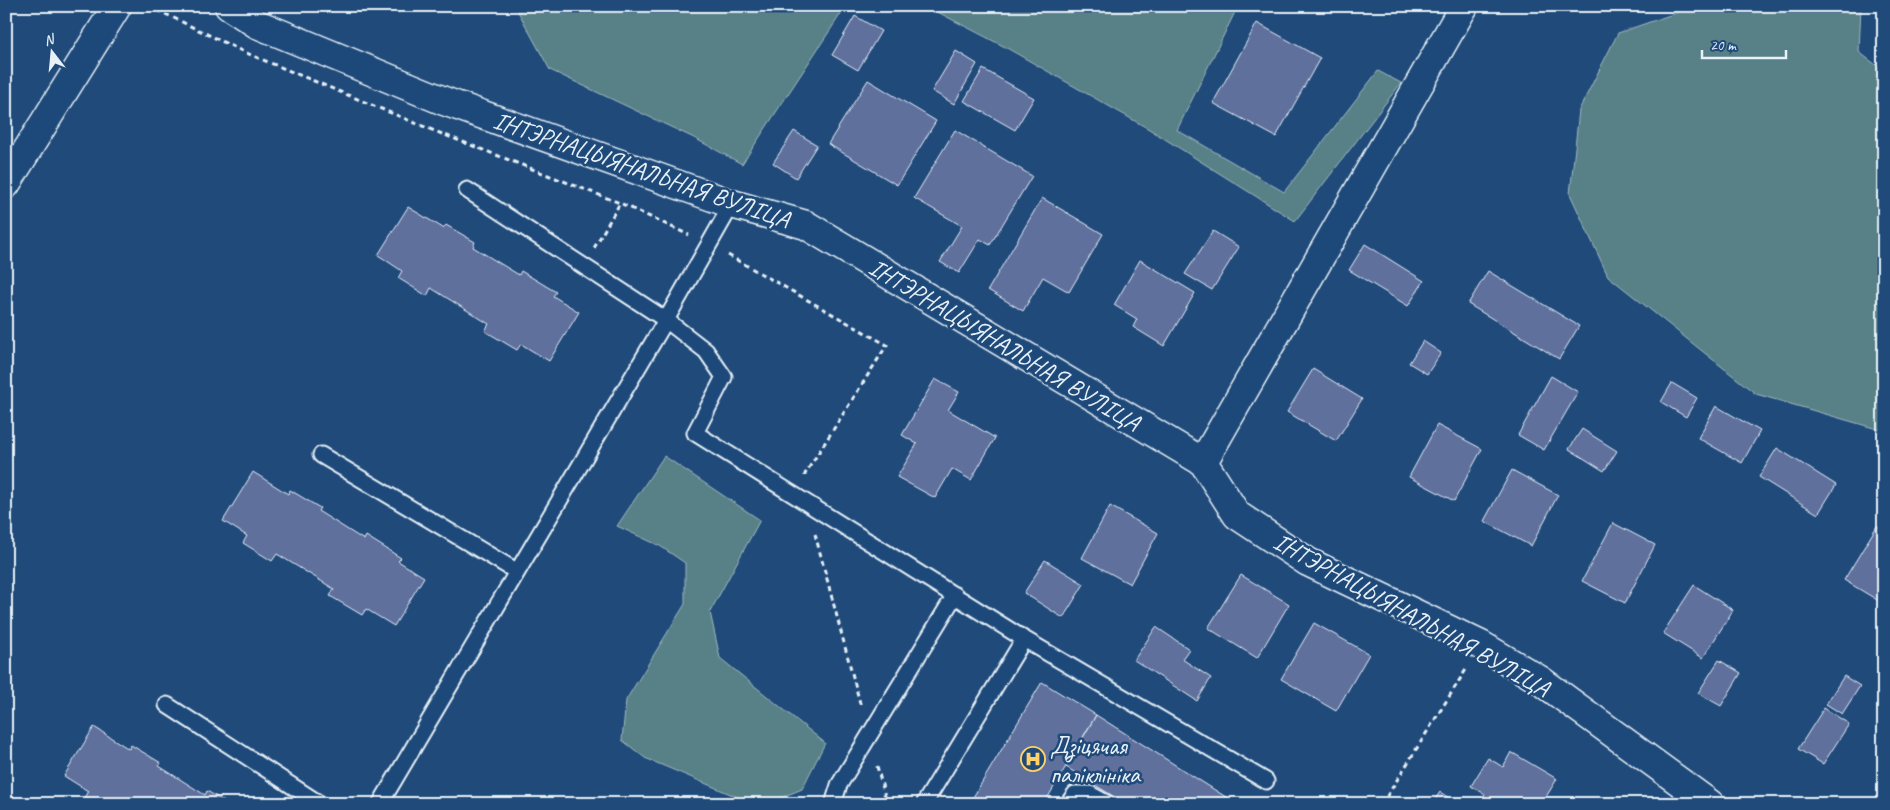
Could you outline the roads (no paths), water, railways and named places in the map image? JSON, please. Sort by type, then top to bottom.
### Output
[{"type":"street","points":[[6,184],[117,6]]},
{"type":"street","name":"ІНТЭРНАЦЫЯНАЛЬНАЯ ВУЛІЦА","points":[[229,6],[257,24],[444,101],[732,204],[806,225],[1203,462],[1237,515],[1308,562],[1481,645],[1540,680],[1710,804]]},
{"type":"street","points":[[1203,462],[1464,6]]},
{"type":"lane","points":[[467,190],[666,320],[706,350],[724,377],[694,433],[1024,639],[1266,781]]},
{"type":"lane","points":[[380,804],[666,320],[732,204]]},
{"type":"lane","points":[[321,455],[516,571]]},
{"type":"lane","points":[[833,804],[839,785],[955,596]]},
{"type":"lane","points":[[924,804],[1024,639]]},
{"type":"lane","points":[[167,705],[320,804]]},
{"type":"lane","points":[[1068,804],[1075,794],[1090,794],[1108,804]]},
{"type":"place","name":"Дзіцячая паліклініка","points":[[1033,759]]}]
